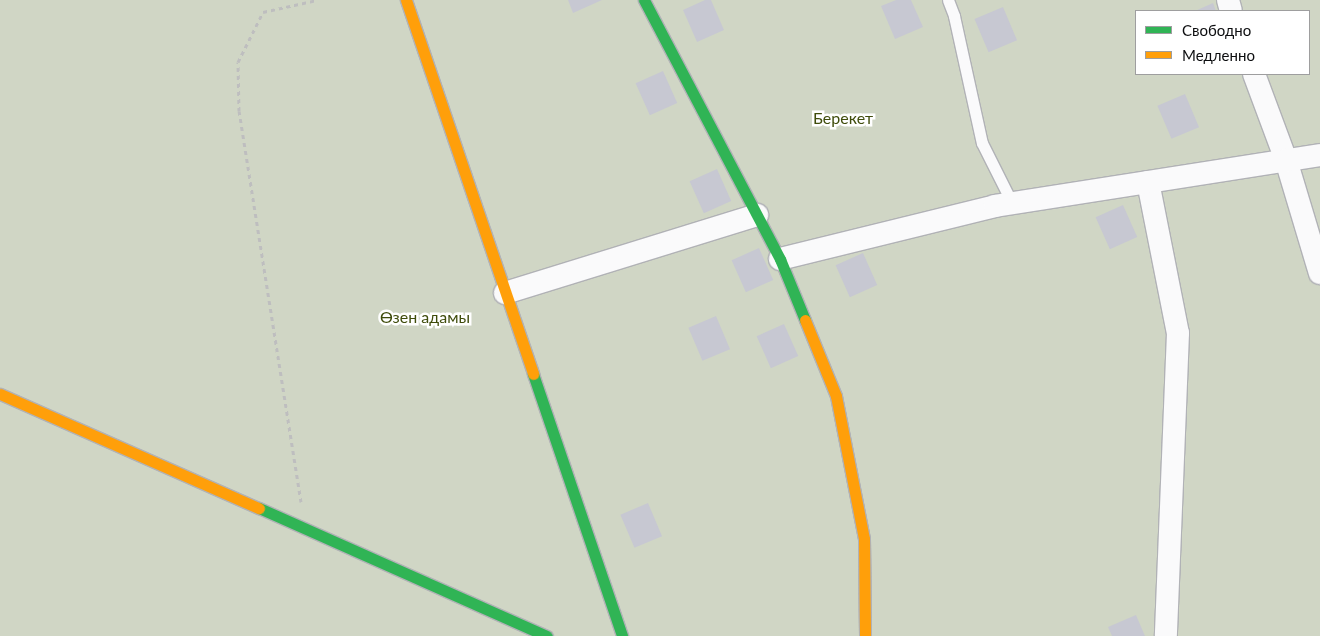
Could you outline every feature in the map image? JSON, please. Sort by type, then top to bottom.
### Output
[{"type":"street","points":[[406,0],[622,636]]},
{"type":"street","points":[[644,0],[780,259],[836,396],[864,539],[865,636]]},
{"type":"street","points":[[1254,75],[1286,160],[1320,273]]},
{"type":"street","points":[[780,259],[1012,203],[1320,155]]},
{"type":"street","points":[[1148,182],[1178,333],[1166,636]]},
{"type":"street","points":[[505,293],[757,215]]},
{"type":"street","points":[[0,394],[547,636]]},
{"type":"lane","points":[[948,0],[954,16],[982,144],[1012,203]]},
{"type":"path","points":[[305,529],[239,111],[238,62],[263,12],[318,0]]},
{"type":"green space","name":"Өзен адамы","points":[[0,0],[1320,0],[1320,636],[0,636]]},
{"type":"building","points":[[568,0],[602,0],[573,13]]},
{"type":"building","points":[[705,0],[711,0],[724,30],[697,42],[683,10]]},
{"type":"building","points":[[896,0],[911,0],[923,27],[895,39],[881,6]]},
{"type":"building","points":[[1213,3],[1216,10],[1197,10]]},
{"type":"building","points":[[1003,7],[1017,40],[989,52],[974,19]]},
{"type":"building","points":[[663,71],[677,103],[650,115],[636,83]]},
{"type":"building","points":[[1185,94],[1199,127],[1171,139],[1157,106]]},
{"type":"building","points":[[717,169],[731,201],[704,213],[690,181]]},
{"type":"building","points":[[1123,205],[1137,237],[1110,249],[1096,217]]},
{"type":"building","points":[[759,248],[773,280],[746,292],[732,260]]},
{"type":"building","points":[[863,253],[877,285],[850,297],[836,265]]},
{"type":"building","points":[[716,316],[730,349],[702,361],[688,328]]},
{"type":"building","points":[[784,324],[798,356],[771,368],[757,336]]},
{"type":"building","points":[[648,503],[662,536],[634,548],[620,515]]},
{"type":"building","points":[[1136,615],[1145,636],[1112,636],[1108,627]]},
{"type":"traffic: fast","points":[[644,0],[780,259],[805,320]]},
{"type":"traffic: fast","points":[[533,374],[622,636]]},
{"type":"traffic: fast","points":[[259,508],[547,636]]},
{"type":"traffic: slow","points":[[406,0],[533,374]]},
{"type":"traffic: slow","points":[[805,320],[836,396],[864,539],[865,636]]},
{"type":"traffic: slow","points":[[0,394],[259,508]]},
{"type":"park label","name":"Берекет","points":[[843,118]]}]
